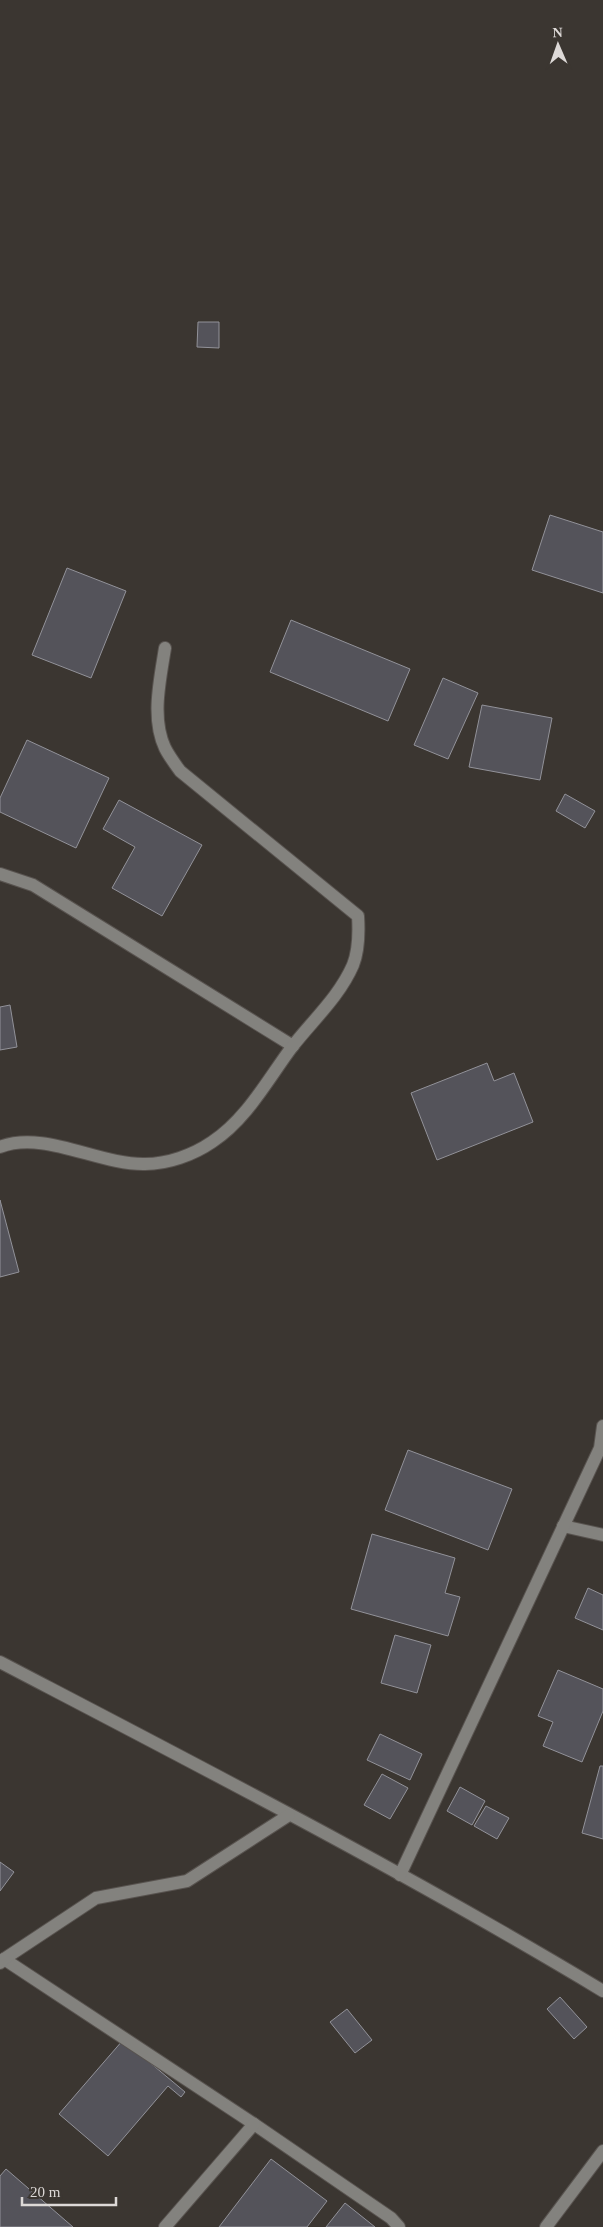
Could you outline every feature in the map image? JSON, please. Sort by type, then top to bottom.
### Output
[{"type":"street","points":[[0,1148],[8,1144],[30,1144],[65,1148],[114,1162],[146,1164],[186,1156],[213,1142],[240,1117],[293,1046],[338,992],[353,963],[359,934],[358,916],[180,772],[165,748],[159,726],[158,692],[165,648]]},
{"type":"street","points":[[0,874],[33,886],[293,1046]]},
{"type":"street","points":[[400,1875],[600,1448],[603,1426]]},
{"type":"street","points":[[563,1526],[603,1535]]},
{"type":"street","points":[[0,1662],[290,1814],[532,1948],[603,1991]]},
{"type":"street","points":[[290,1814],[187,1881],[96,1898],[2,1961],[254,2124],[390,2218],[399,2227]]},
{"type":"street","points":[[165,2227],[254,2124]]},
{"type":"street","points":[[546,2227],[603,2151]]},
{"type":"building","points":[[198,322],[219,322],[219,348],[197,347]]},
{"type":"building","points":[[550,515],[603,532],[603,593],[532,570]]},
{"type":"building","points":[[67,568],[126,591],[91,678],[32,655]]},
{"type":"building","points":[[291,620],[410,669],[388,721],[270,672]]},
{"type":"building","points":[[443,678],[478,693],[448,759],[414,745]]},
{"type":"building","points":[[482,705],[552,718],[540,780],[469,767]]},
{"type":"building","points":[[27,740],[109,778],[76,848],[0,812],[0,798]]},
{"type":"building","points":[[565,794],[595,811],[585,828],[556,811]]},
{"type":"building","points":[[119,800],[202,845],[162,916],[112,888],[135,847],[103,829]]},
{"type":"building","points":[[10,1005],[17,1047],[0,1050],[0,1007]]},
{"type":"building","points":[[487,1063],[494,1081],[514,1073],[533,1122],[437,1160],[411,1093]]},
{"type":"building","points":[[0,1200],[19,1272],[0,1277]]},
{"type":"building","points":[[408,1450],[512,1489],[488,1550],[385,1510]]},
{"type":"building","points":[[372,1534],[455,1558],[445,1593],[460,1597],[448,1636],[351,1609]]},
{"type":"building","points":[[588,1588],[603,1595],[603,1630],[575,1618]]},
{"type":"building","points":[[395,1635],[431,1645],[417,1693],[381,1683]]},
{"type":"building","points":[[558,1670],[603,1689],[603,1711],[582,1762],[543,1746],[553,1722],[538,1716]]},
{"type":"building","points":[[380,1734],[422,1754],[410,1780],[367,1760]]},
{"type":"building","points":[[600,1766],[603,1766],[603,1839],[582,1833]]},
{"type":"building","points":[[382,1774],[408,1788],[390,1819],[364,1805]]},
{"type":"building","points":[[460,1787],[485,1801],[472,1825],[447,1811]]},
{"type":"building","points":[[486,1806],[509,1818],[497,1839],[474,1826]]},
{"type":"building","points":[[0,1862],[14,1872],[0,1891]]},
{"type":"building","points":[[560,1997],[587,2027],[574,2039],[547,2009]]},
{"type":"building","points":[[347,2009],[372,2040],[355,2053],[330,2022]]},
{"type":"building","points":[[123,2040],[185,2092],[181,2097],[168,2086],[108,2156],[59,2114]]},
{"type":"building","points":[[271,2159],[327,2201],[307,2227],[219,2227]]},
{"type":"building","points":[[6,2169],[73,2227],[0,2227],[0,2176]]},
{"type":"building","points":[[345,2203],[375,2227],[326,2227]]}]
